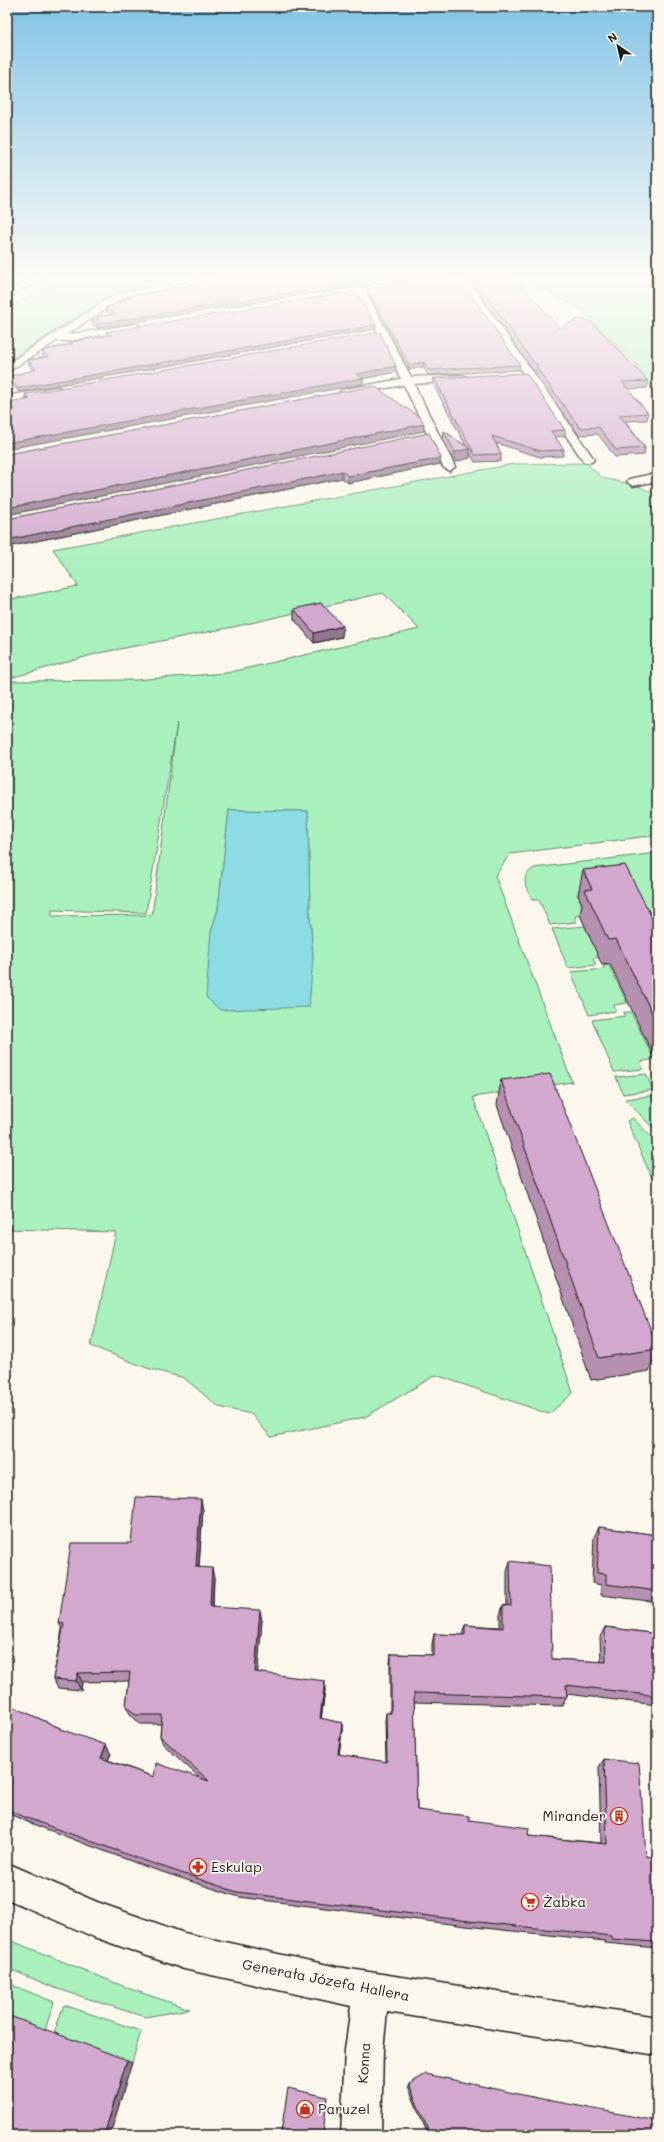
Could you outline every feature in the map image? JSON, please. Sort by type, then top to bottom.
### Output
[{"type":"main road","points":[[337,393],[406,380],[454,378]]},
{"type":"main road","points":[[534,378],[588,459]]},
{"type":"main road","points":[[406,380],[449,467]]},
{"type":"main road","points":[[7,399],[70,388]]},
{"type":"main road","points":[[418,438],[433,434]]},
{"type":"main road","points":[[633,482],[657,477]]},
{"type":"main road","name":"Generała Józefa Hallera","points":[[7,1881],[94,1918],[184,1952],[337,1985],[657,2036]]},
{"type":"main road","name":"Konna","points":[[361,2135],[364,2050],[371,1991]]},
{"type":"green space","points":[[645,378],[657,378],[657,398]]},
{"type":"green space","points":[[586,463],[603,478],[638,486],[657,495],[657,835],[510,854],[495,876],[572,1082],[473,1097],[573,1393],[549,1414],[436,1375],[365,1417],[271,1437],[251,1414],[219,1407],[184,1378],[147,1368],[91,1346],[116,1232],[7,1229],[7,687],[11,681],[134,680],[226,673],[419,629],[383,593],[233,627],[99,653],[7,679],[7,600],[78,586],[53,549],[514,464]],"holes":[[[177,723],[152,915],[52,916],[52,910],[146,913]],[[229,810],[308,811],[310,916],[313,957],[211,932],[218,909]]]},
{"type":"green space","points":[[657,853],[657,964],[620,890],[577,894],[587,914],[575,916],[577,922],[550,925],[539,900],[532,900],[525,882],[527,875],[534,868]]},
{"type":"green space","points":[[585,926],[606,957],[593,958],[596,965],[568,968],[552,929]]},
{"type":"green space","points":[[609,965],[627,1003],[614,1005],[616,1011],[589,1015],[571,972],[604,969],[603,966]]},
{"type":"green space","points":[[624,1012],[631,1012],[654,1059],[640,1062],[643,1069],[614,1072],[592,1020],[625,1016]]},
{"type":"green space","points":[[646,1074],[653,1090],[623,1094],[616,1077]]},
{"type":"green space","points":[[657,1095],[657,1132],[625,1099]]},
{"type":"green space","points":[[633,1118],[657,1143],[657,1190],[627,1121]]},
{"type":"green space","points":[[7,1939],[133,1990],[190,2009],[145,2017],[55,1988],[7,1968]]},
{"type":"green space","points":[[7,1983],[54,2002],[45,2030],[7,2016]]},
{"type":"green space","points":[[64,2005],[141,2031],[132,2063],[54,2033]]},
{"type":"water","points":[[229,810],[308,811],[310,916],[313,957],[309,1007],[220,1010],[206,997],[211,932],[218,909]]},
{"type":"building","points":[[9,378],[75,378],[18,388]]},
{"type":"building","points":[[117,378],[363,378],[7,443],[7,403],[30,399],[25,394]]},
{"type":"building","points":[[434,378],[529,378],[565,430],[551,431],[564,450],[540,451],[492,436],[501,454],[475,455]]},
{"type":"building","points":[[544,378],[645,378],[648,381],[622,382],[648,413],[619,415],[645,448],[616,450],[599,427],[580,428]]},
{"type":"building","points":[[374,386],[421,418],[424,424],[7,508],[7,454]]},
{"type":"building","points":[[444,431],[470,449],[455,452]]},
{"type":"building","points":[[429,433],[441,458],[348,476],[342,471],[7,540],[7,519]]},
{"type":"building","points":[[321,603],[343,626],[314,633],[294,609]]},
{"type":"building","points":[[625,865],[657,927],[657,1023],[616,939],[608,940],[585,890],[592,889],[583,870]]},
{"type":"building","points":[[550,1074],[657,1349],[599,1358],[501,1080]]},
{"type":"building","points":[[136,1497],[201,1499],[196,1567],[212,1568],[210,1607],[260,1610],[255,1672],[325,1681],[320,1718],[342,1723],[338,1754],[387,1762],[386,1713],[391,1713],[391,1654],[434,1655],[434,1634],[465,1635],[465,1625],[503,1628],[503,1605],[511,1606],[510,1561],[550,1566],[552,1659],[606,1662],[605,1627],[657,1634],[657,1696],[566,1685],[567,1697],[414,1693],[417,1810],[469,1816],[469,1820],[529,1828],[528,1836],[607,1844],[604,1759],[639,1763],[646,1856],[657,1858],[657,1942],[611,1939],[611,1936],[469,1921],[237,1892],[140,1859],[24,1817],[7,1809],[7,1704],[60,1729],[106,1745],[101,1758],[154,1777],[156,1763],[209,1781],[160,1736],[162,1715],[136,1715],[126,1706],[130,1672],[78,1673],[76,1681],[53,1679],[64,1624],[59,1623],[71,1543],[131,1543]]},
{"type":"building","points":[[599,1527],[657,1535],[657,1591],[606,1584],[606,1574],[597,1573]]},
{"type":"building","points":[[7,2015],[127,2060],[104,2135],[7,2135]]},
{"type":"building","points":[[426,2074],[532,2097],[657,2121],[657,2135],[430,2135],[409,2084]]},
{"type":"building","points":[[288,2088],[327,2097],[323,2135],[298,2135],[281,2132]]},
{"type":"place","name":"Mirander","points":[[619,1816]]},
{"type":"place","name":"Eskulap","points":[[198,1867]]},
{"type":"place","name":"Żabka","points":[[530,1902]]},
{"type":"place","name":"Paruzel","points":[[305,2109]]}]
